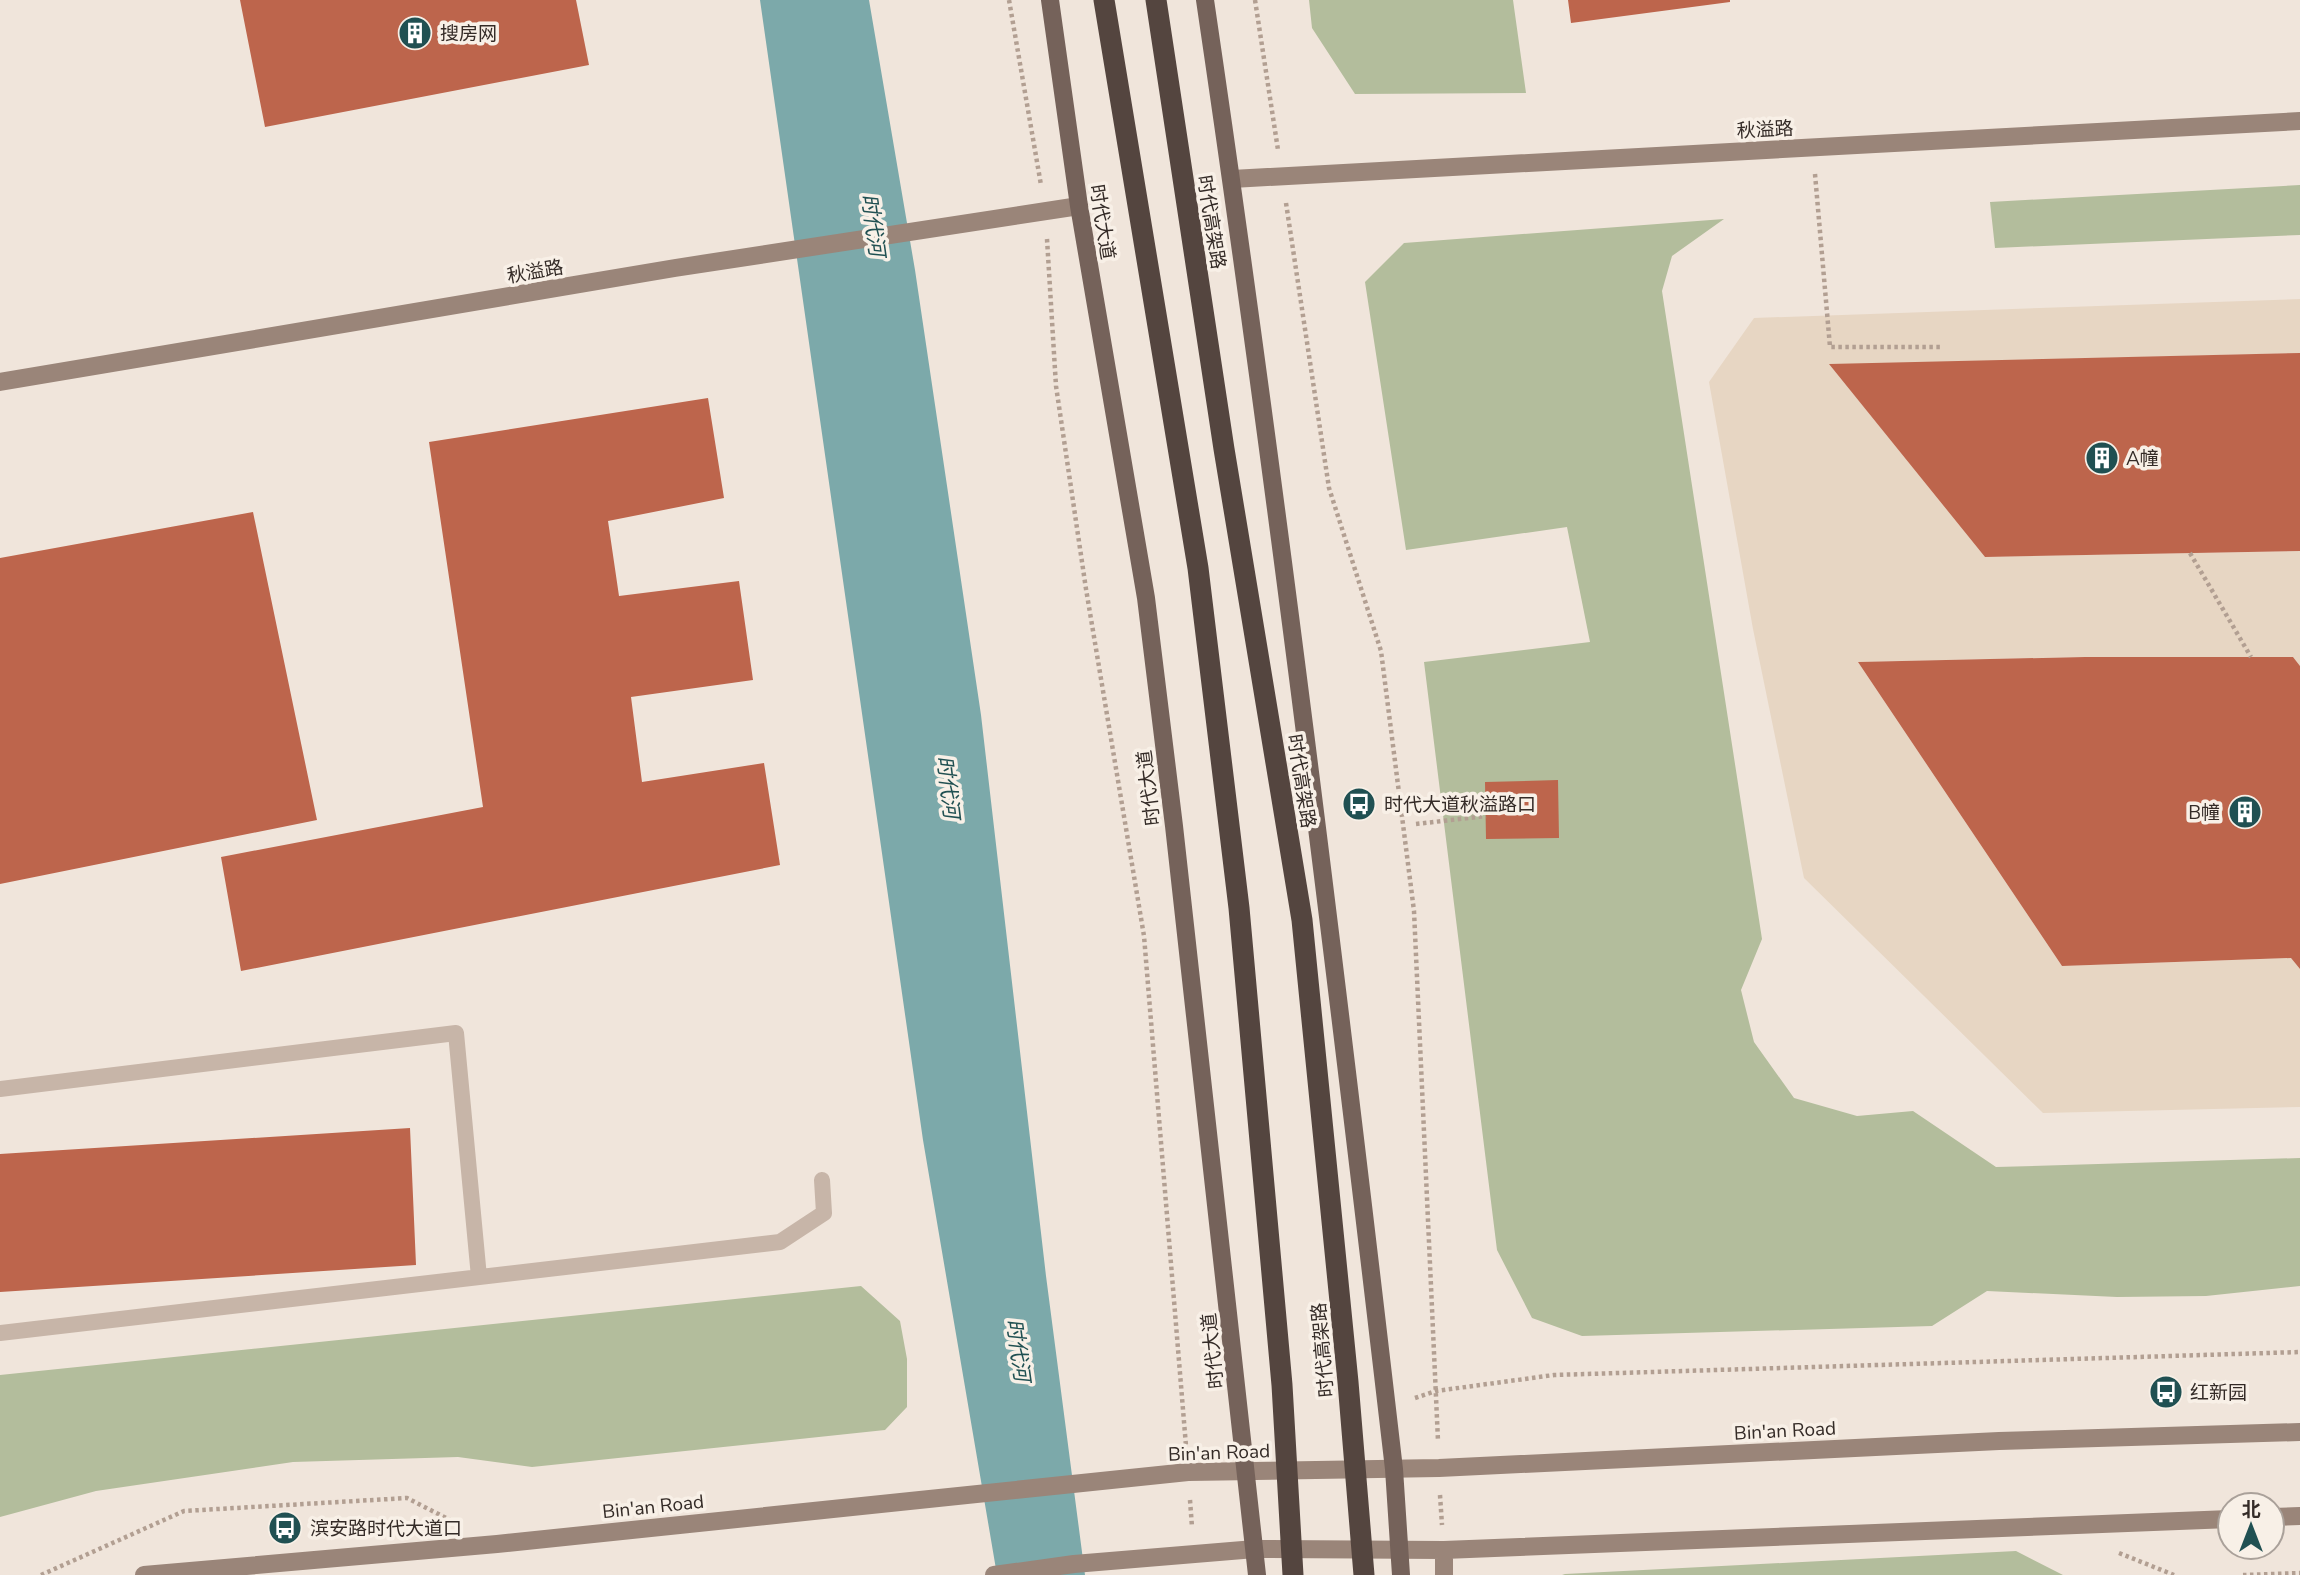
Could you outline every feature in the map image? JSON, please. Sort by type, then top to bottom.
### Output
[{"type":"highway","points":[[1104,0],[1198,568],[1241,936],[1282,1385],[1293,1575]]},
{"type":"highway","name":"时代高架路","points":[[1156,0],[1224,449],[1302,920],[1348,1382],[1364,1575]]},
{"type":"main road","name":"时代大道","points":[[1050,0],[1079,206],[1146,598],[1177,853],[1256,1575]]},
{"type":"main road","points":[[1205,0],[1232,179],[1315,808],[1394,1469],[1401,1575]]},
{"type":"main road","name":"秋溢路","points":[[1232,179],[2300,121]]},
{"type":"main road","name":"秋溢路","points":[[0,382],[675,268],[1079,206]]},
{"type":"main road","name":"Bin'an Road","points":[[144,1575],[498,1544],[1188,1472],[1439,1468],[1999,1441],[2300,1432]]},
{"type":"main road","points":[[994,1575],[1194,1552],[1255,1549],[1444,1550],[2216,1520]]},
{"type":"main road","points":[[1444,1550],[1444,1575]]},
{"type":"lane","points":[[0,1089],[456,1033],[479,1277]]},
{"type":"lane","points":[[0,1333],[780,1242],[824,1213],[822,1180]]},
{"type":"path","points":[[1009,0],[1046,212],[1056,386],[1086,589],[1144,936],[1194,1552]]},
{"type":"path","points":[[1255,0],[1329,488],[1381,650],[1414,911],[1444,1550]]},
{"type":"path","points":[[1813,147],[1830,347],[1942,346]]},
{"type":"path","points":[[2190,553],[2251,657]]},
{"type":"path","points":[[1416,824],[1486,816]]},
{"type":"path","points":[[1387,1407],[1436,1391],[1554,1374],[2300,1352]]},
{"type":"path","points":[[41,1575],[184,1511],[407,1498],[452,1521]]},
{"type":"path","points":[[2243,1575],[2300,1573]]},
{"type":"green space","points":[[1309,0],[1513,0],[1526,93],[1355,94],[1312,28]]},
{"type":"green space","points":[[2300,185],[2300,235],[1995,248],[1990,202]]},
{"type":"green space","points":[[1724,219],[1672,256],[1662,291],[1762,939],[1741,990],[1754,1042],[1794,1098],[1857,1116],[1913,1111],[1996,1167],[2300,1158],[2300,1286],[2206,1296],[2117,1297],[1987,1291],[1932,1326],[1582,1336],[1532,1318],[1497,1250],[1424,662],[1590,642],[1567,527],[1406,550],[1365,282],[1404,243]]},
{"type":"green space","points":[[861,1286],[900,1321],[907,1359],[907,1407],[885,1430],[532,1467],[458,1457],[293,1462],[96,1491],[0,1517],[0,1375]]},
{"type":"green space","points":[[2016,1551],[2063,1575],[1562,1575],[1565,1574]]},
{"type":"shaded area","points":[[2300,299],[2300,353],[1830,365],[1985,557],[2300,551],[2300,666],[2293,657],[2085,657],[1858,662],[2062,966],[2291,958],[2300,969],[2300,1107],[2043,1113],[1804,878],[1753,629],[1709,382],[1754,318]]},
{"type":"water","name":"时代河","points":[[760,0],[869,0],[915,270],[981,715],[1046,1276],[1085,1575],[997,1575],[923,1140]]},
{"type":"building","name":"搜房网","points":[[240,0],[576,0],[589,65],[265,127]]},
{"type":"building","points":[[1568,0],[1730,0],[1730,2],[1571,23]]},
{"type":"building","name":"A幢","points":[[2300,353],[2300,551],[1985,557],[1829,364]]},
{"type":"building","points":[[708,398],[724,498],[608,521],[619,596],[739,581],[753,680],[631,697],[642,782],[764,763],[780,865],[241,971],[221,857],[483,807],[429,442]]},
{"type":"building","points":[[253,512],[317,820],[0,884],[0,558]]},
{"type":"building","points":[[2085,657],[2293,657],[2300,666],[2300,969],[2291,958],[2062,966],[1858,662]]},
{"type":"building","points":[[1558,780],[1559,838],[1486,839],[1485,782]]},
{"type":"building","points":[[410,1128],[416,1265],[0,1292],[0,1154]]},
{"type":"place","name":"搜房网","points":[[415,33]]},
{"type":"place","name":"A幢","points":[[2102,458]]},
{"type":"place","name":"时代大道秋溢路口","points":[[1359,804]]},
{"type":"place","name":"B幢","points":[[2245,812]]},
{"type":"place","name":"红新园","points":[[2166,1392]]},
{"type":"place","name":"滨安路时代大道口","points":[[285,1528]]}]
